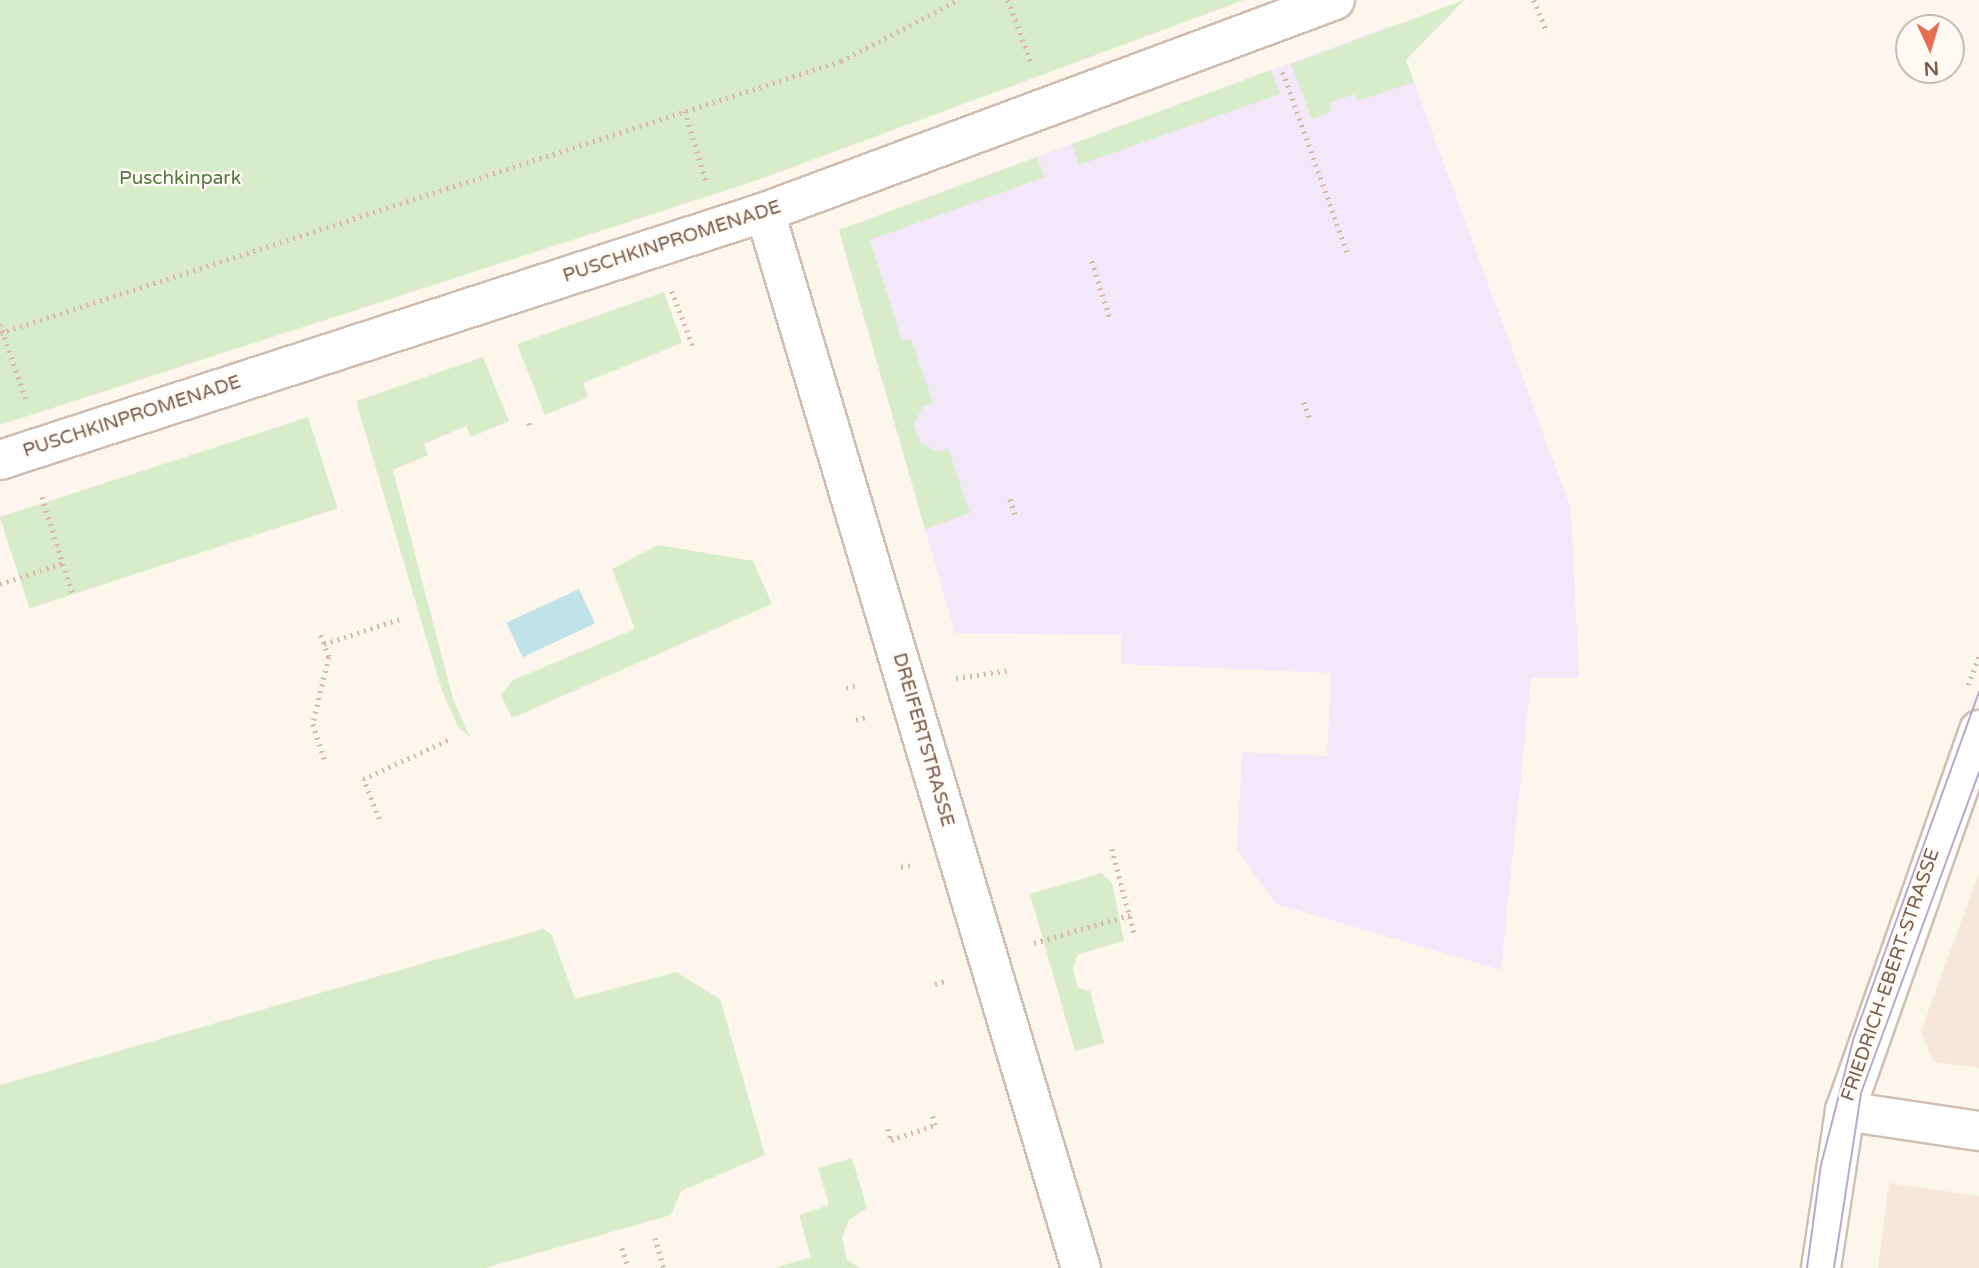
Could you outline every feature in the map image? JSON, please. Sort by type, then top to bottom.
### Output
[{"type":"street","name":"PUSCHKINPROMENADE","points":[[0,460],[765,212],[1335,0]]},
{"type":"street","name":"DREIFERTSTRASSE","points":[[765,212],[1080,1268]]},
{"type":"street","name":"FRIEDRICH-EBERT-STRASSE","points":[[1821,1268],[1845,1111],[1979,730]]},
{"type":"street","points":[[1845,1111],[1979,1131]]},
{"type":"path","points":[[1,333],[841,61],[958,0]]},
{"type":"path","points":[[1008,0],[1035,73]]},
{"type":"path","points":[[1534,0],[1547,32]]},
{"type":"path","points":[[1281,67],[1348,252]]},
{"type":"path","points":[[685,111],[721,226]]},
{"type":"path","points":[[1092,261],[1110,319]]},
{"type":"path","points":[[672,289],[694,349]]},
{"type":"path","points":[[0,324],[28,406]]},
{"type":"path","points":[[1304,402],[1310,419]]},
{"type":"path","points":[[1010,499],[1017,519]]},
{"type":"path","points":[[44,503],[73,595]]},
{"type":"path","points":[[0,584],[63,563]]},
{"type":"path","points":[[324,645],[403,618]]},
{"type":"path","points":[[321,635],[329,657],[313,724],[326,760]]},
{"type":"path","points":[[956,678],[1010,670]]},
{"type":"path","points":[[846,688],[858,685]]},
{"type":"path","points":[[856,720],[867,716]]},
{"type":"path","points":[[379,819],[363,779],[448,740]]},
{"type":"path","points":[[1112,849],[1135,936]]},
{"type":"path","points":[[1034,943],[1130,915]]},
{"type":"path","points":[[888,1129],[891,1140],[914,1133],[935,1125],[932,1115]]},
{"type":"path","points":[[914,1133],[916,1139]]},
{"type":"path","points":[[656,1238],[664,1268]]},
{"type":"path","points":[[622,1248],[628,1267]]},
{"type":"shaded area","points":[[1393,25],[1571,509],[1579,678],[1531,678],[1501,970],[1276,904],[1237,850],[1242,752],[1327,756],[1331,673],[1121,664],[1121,635],[955,633],[839,230]]},
{"type":"shaded area","points":[[1979,873],[1979,1068],[1933,1062],[1921,1031]]},
{"type":"shaded area","points":[[1889,1183],[1979,1196],[1979,1268],[1878,1268]]},
{"type":"green space","name":"Puschkinpark","points":[[0,0],[1244,0],[758,180],[0,425]]},
{"type":"green space","points":[[1464,0],[1406,60],[1414,82],[1358,101],[1355,94],[1329,103],[1331,112],[1312,119],[1291,64]]},
{"type":"green space","points":[[1271,70],[1280,94],[1079,165],[1072,144]]},
{"type":"green space","points":[[1037,157],[1045,177],[870,240],[902,341],[911,339],[933,403],[923,406],[914,424],[920,442],[938,452],[948,448],[970,513],[925,529],[839,230]]},
{"type":"green space","points":[[664,292],[682,343],[583,383],[588,397],[545,415],[517,344]]},
{"type":"green space","points":[[483,357],[509,421],[471,437],[466,426],[424,444],[428,455],[393,470],[453,699],[470,737],[458,727],[442,691],[356,401]]},
{"type":"green space","points":[[308,417],[338,508],[30,608],[0,517]]},
{"type":"green space","points":[[658,545],[753,561],[772,604],[512,718],[501,695],[513,680],[635,629],[612,569]]},
{"type":"green space","points":[[1101,873],[1112,883],[1124,941],[1078,954],[1073,969],[1078,988],[1090,991],[1104,1043],[1075,1051],[1030,894]]},
{"type":"green space","points":[[543,929],[552,935],[575,999],[676,972],[720,999],[765,1155],[681,1191],[671,1215],[485,1268],[0,1268],[0,1085]]},
{"type":"green space","points":[[852,1158],[867,1208],[849,1220],[842,1238],[847,1260],[860,1268],[775,1268],[811,1257],[799,1215],[829,1205],[818,1168]]},
{"type":"water","points":[[579,589],[595,623],[523,657],[506,623]]},
{"type":"tram line","points":[[1807,1268],[1821,1165],[1853,1040],[1979,692]]},
{"type":"tram line","points":[[1834,1268],[1861,1093],[1979,772]]}]
